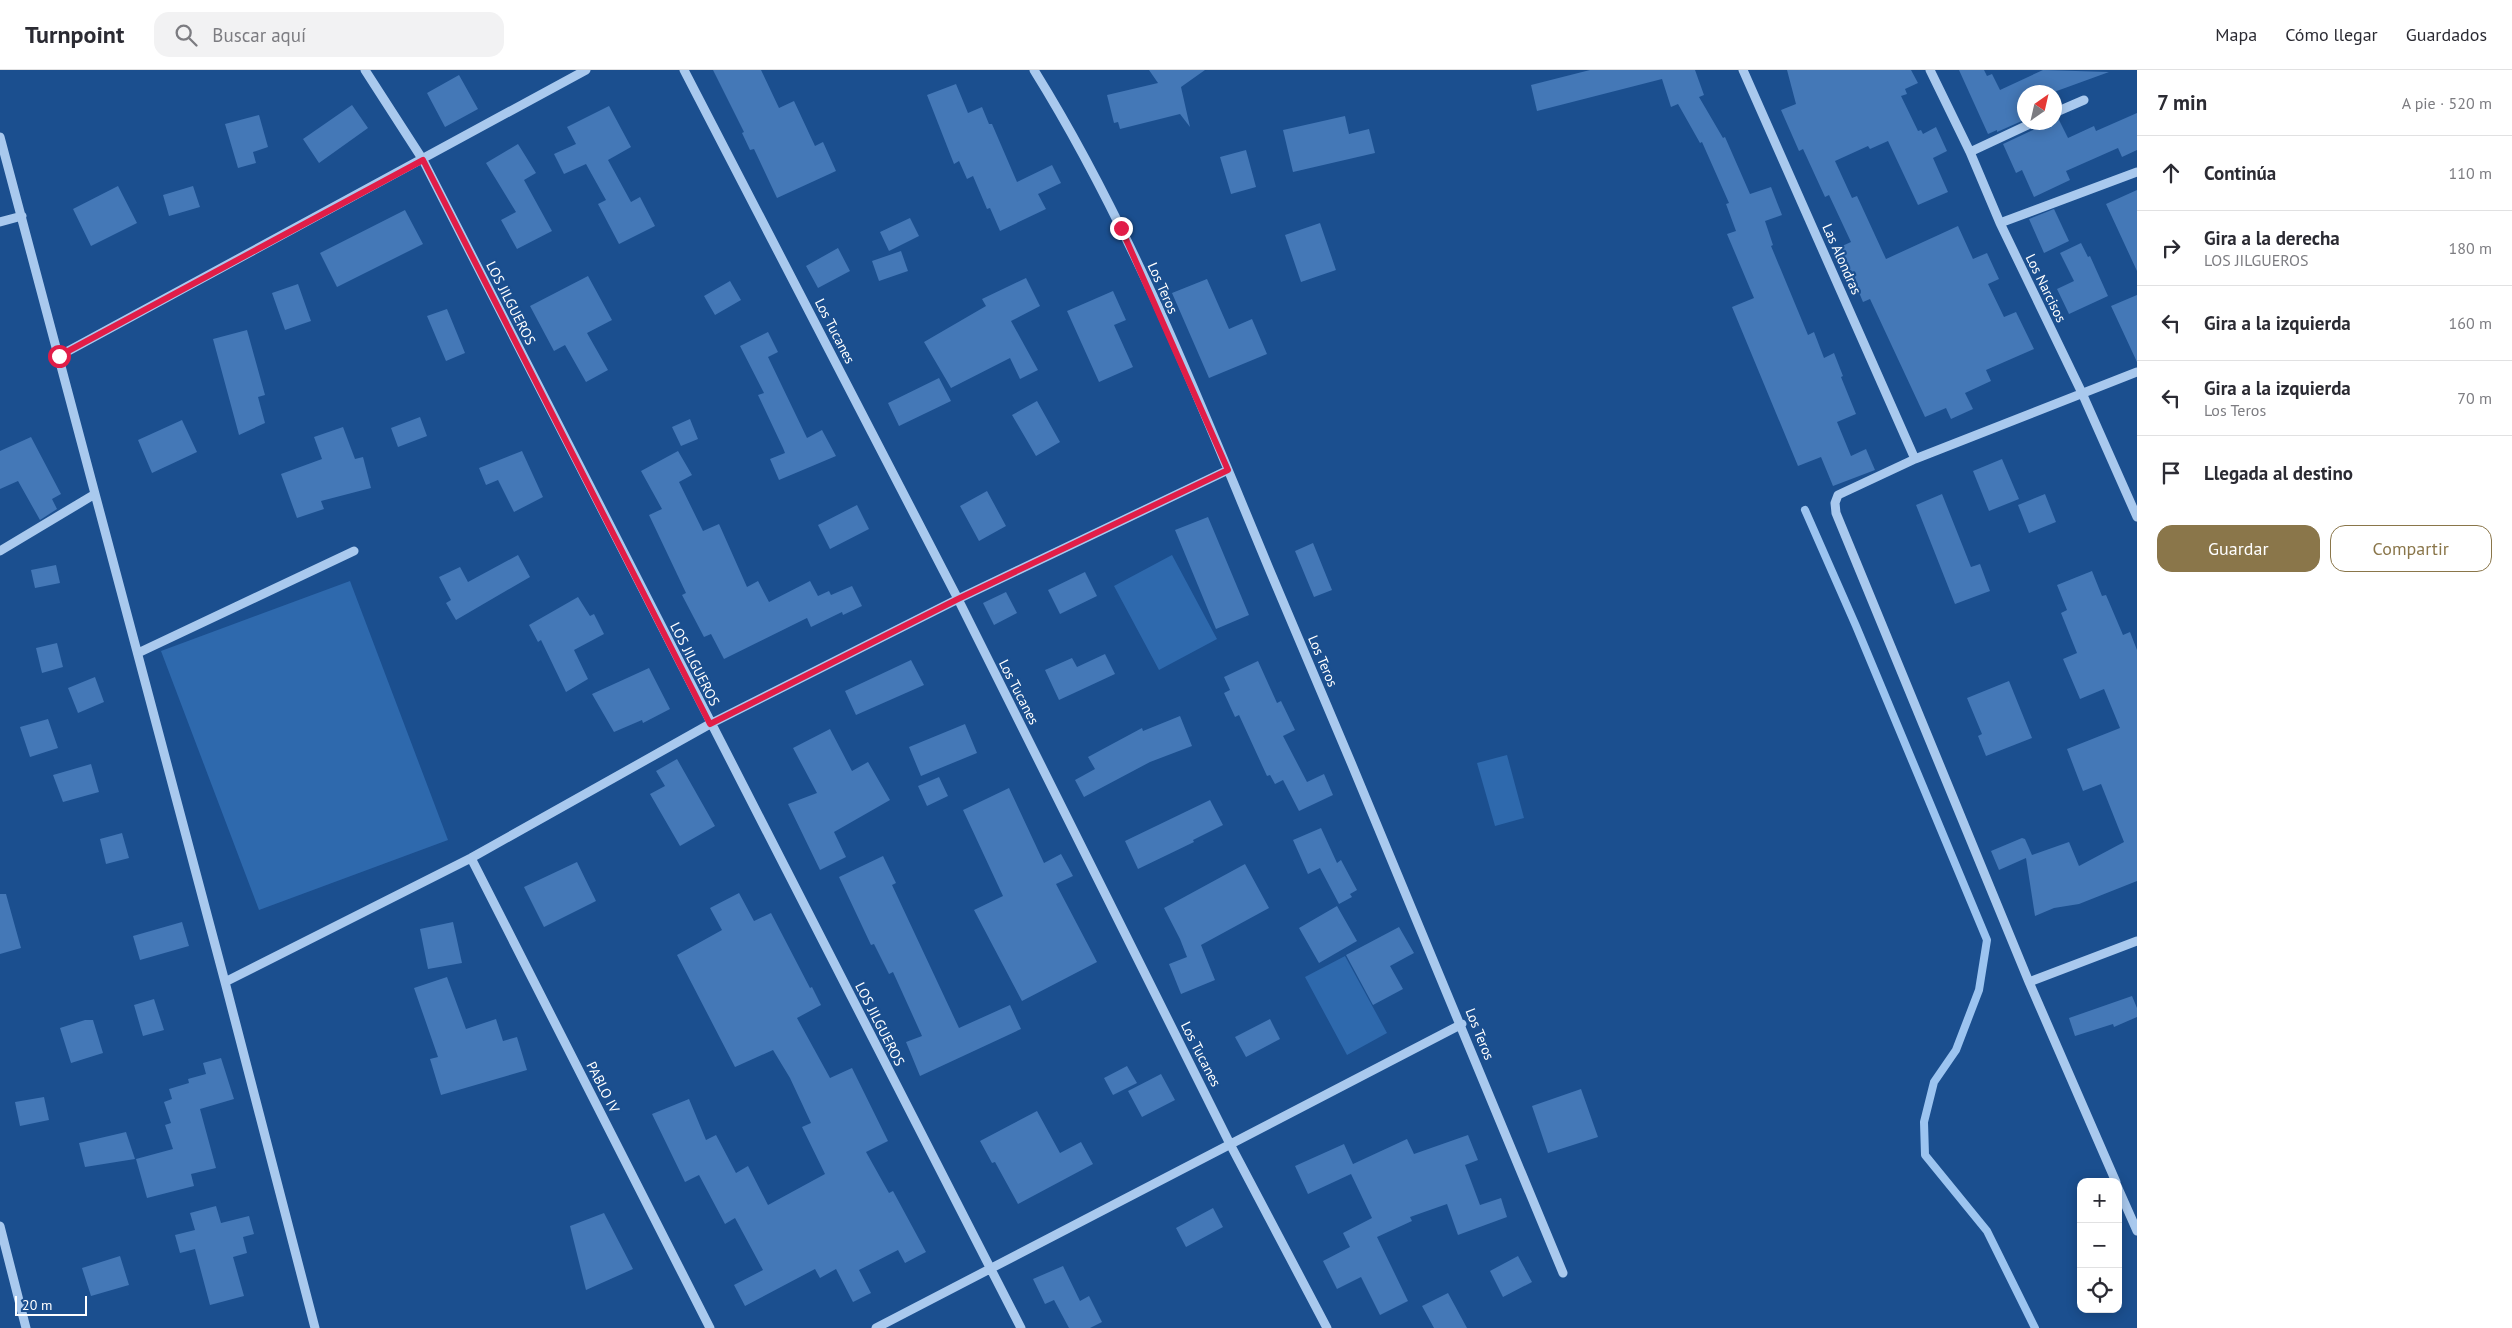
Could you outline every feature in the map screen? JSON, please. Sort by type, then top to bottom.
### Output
[{"type":"street","name":"LOS JILGUEROS","points":[[365,70],[423,160],[710,724],[1021,1328]]},
{"type":"street","points":[[59,356],[586,70]]},
{"type":"street","name":"Los Tucanes","points":[[684,70],[958,599],[1230,1144],[1327,1328]]},
{"type":"street","name":"Los Teros","points":[[1034,70],[1121,228],[1228,470],[1462,1024],[1563,1273]]},
{"type":"street","name":"Las Alondras","points":[[1743,70],[1915,459]]},
{"type":"street","name":"Los Narcisos","points":[[1930,70],[1970,152],[2000,224],[2082,393],[2137,517]]},
{"type":"street","points":[[2062,110],[2084,100]]},
{"type":"street","points":[[1970,152],[2017,130]]},
{"type":"street","points":[[0,136],[226,982],[315,1328]]},
{"type":"street","points":[[2000,224],[2137,172]]},
{"type":"street","points":[[0,222],[22,216]]},
{"type":"street","points":[[2114,1178],[2029,982],[1836,512],[1835,503],[1838,495],[1915,459],[2137,372]]},
{"type":"street","points":[[226,982],[471,858],[710,724],[958,599],[1228,470]]},
{"type":"street","points":[[0,551],[96,494]]},
{"type":"street","points":[[138,653],[354,551]]},
{"type":"street","name":"PABLO IV","points":[[471,858],[710,1328]]},
{"type":"street","points":[[2029,982],[2137,941]]},
{"type":"street","points":[[876,1328],[1462,1024]]},
{"type":"street","points":[[2122,1197],[2137,1231]]},
{"type":"street","points":[[0,1226],[26,1328]]},
{"type":"shaded area","points":[[1172,555],[1217,639],[1159,670],[1114,586]]},
{"type":"shaded area","points":[[350,581],[448,840],[259,910],[161,651]]},
{"type":"shaded area","points":[[1507,755],[1524,818],[1495,826],[1477,763]]},
{"type":"shaded area","points":[[1345,956],[1387,1033],[1347,1055],[1305,977]]},
{"type":"building","points":[[713,70],[761,70],[779,108],[794,101],[815,146],[823,142],[836,171],[777,198],[754,149],[750,150],[742,133],[744,132]]},
{"type":"building","points":[[1149,70],[1205,70],[1181,87],[1190,127],[1180,114],[1120,129],[1118,122],[1114,123],[1107,95],[1158,83]]},
{"type":"building","points":[[1590,70],[1695,70],[1704,95],[1699,97],[1723,138],[1725,137],[1750,194],[1771,187],[1782,215],[1765,221],[1773,245],[1771,246],[1808,335],[1814,332],[1824,358],[1834,353],[1843,376],[1841,377],[1856,414],[1837,422],[1851,456],[1866,449],[1875,470],[1833,486],[1821,457],[1798,466],[1732,307],[1754,298],[1727,234],[1736,231],[1726,204],[1729,203],[1702,142],[1700,143],[1678,104],[1671,107],[1662,79],[1537,111],[1531,85]]},
{"type":"building","points":[[1787,70],[1911,70],[1918,83],[1905,89],[1907,94],[1901,96],[1918,131],[1921,130],[1923,134],[1936,127],[1947,151],[1933,158],[1948,192],[1918,205],[1888,141],[1870,149],[1868,146],[1835,161],[1852,198],[1857,196],[1886,259],[1958,226],[1973,259],[1987,253],[1999,279],[1988,284],[2004,317],[2016,312],[2034,349],[1986,370],[1991,381],[1965,393],[1973,409],[1951,419],[1946,408],[1925,417],[1870,299],[1863,302],[1840,247],[1851,242],[1829,195],[1825,197],[1803,149],[1799,151],[1781,110],[1796,104]]},
{"type":"building","points":[[1959,70],[1984,70],[1987,76],[1992,74],[2000,90],[2043,70],[2109,72],[2062,89],[2062,85],[2017,85],[2017,123],[1988,134]]},
{"type":"building","points":[[459,75],[478,109],[445,127],[427,93]]},
{"type":"building","points":[[956,84],[968,113],[982,107],[989,124],[992,124],[1017,182],[1052,165],[1061,183],[1038,194],[1046,209],[1000,231],[990,208],[987,209],[973,176],[967,179],[959,161],[954,164],[927,95]]},
{"type":"building","points":[[352,105],[368,128],[319,163],[303,139]]},
{"type":"building","points":[[609,106],[631,147],[608,160],[631,202],[640,197],[655,226],[619,244],[598,204],[606,200],[586,164],[564,174],[554,154],[576,144],[567,127]]},
{"type":"building","points":[[2137,113],[2137,150],[2122,157],[2118,148],[2066,171],[2070,180],[2034,197],[2022,170],[2016,173],[2003,144],[2033,130],[2062,130],[2062,126],[2068,138],[2094,126],[2096,131]]},
{"type":"building","points":[[259,115],[268,147],[253,152],[256,163],[238,168],[225,124]]},
{"type":"building","points":[[1345,116],[1349,134],[1369,129],[1375,153],[1293,172],[1283,130]]},
{"type":"building","points":[[518,144],[536,173],[524,180],[552,231],[517,249],[501,220],[516,212],[486,163]]},
{"type":"building","points":[[1246,150],[1256,187],[1231,194],[1220,157]]},
{"type":"building","points":[[118,186],[137,223],[91,246],[73,209]]},
{"type":"building","points":[[193,186],[200,207],[169,216],[163,195]]},
{"type":"building","points":[[2137,190],[2137,271],[2106,204]]},
{"type":"building","points":[[2054,209],[2069,241],[2044,253],[2029,219]]},
{"type":"building","points":[[405,210],[423,244],[337,287],[320,253]]},
{"type":"building","points":[[910,218],[919,236],[889,251],[880,232]]},
{"type":"building","points":[[1320,223],[1336,270],[1301,282],[1285,235]]},
{"type":"building","points":[[2081,243],[2088,257],[2090,256],[2108,296],[2069,314],[2057,289],[2074,281],[2060,253]]},
{"type":"building","points":[[838,248],[850,271],[818,288],[806,266]]},
{"type":"building","points":[[901,251],[908,271],[879,281],[872,261]]},
{"type":"building","points":[[588,276],[612,320],[587,333],[608,370],[586,382],[565,345],[554,351],[530,306]]},
{"type":"building","points":[[1026,278],[1040,306],[1011,321],[1038,370],[1020,379],[1010,358],[951,388],[924,342],[986,306],[982,299]]},
{"type":"building","points":[[1207,279],[1229,329],[1252,319],[1267,354],[1209,378],[1172,293]]},
{"type":"building","points":[[730,281],[741,300],[715,315],[704,296]]},
{"type":"building","points":[[298,284],[311,321],[285,330],[272,293]]},
{"type":"building","points":[[1113,291],[1126,320],[1114,325],[1133,367],[1099,382],[1067,311]]},
{"type":"building","points":[[2137,295],[2137,362],[2111,306]]},
{"type":"building","points":[[447,309],[465,353],[446,361],[427,316]]},
{"type":"building","points":[[247,330],[265,395],[258,397],[265,423],[239,435],[213,339]]},
{"type":"building","points":[[768,332],[778,352],[768,357],[807,438],[822,430],[836,456],[779,480],[770,459],[785,453],[758,395],[764,393],[740,346]]},
{"type":"building","points":[[939,378],[951,401],[899,426],[888,403]]},
{"type":"building","points":[[1037,401],[1060,442],[1036,456],[1012,415]]},
{"type":"building","points":[[420,417],[427,436],[398,447],[391,428]]},
{"type":"building","points":[[690,419],[698,439],[681,446],[672,427]]},
{"type":"building","points":[[182,420],[197,452],[152,473],[138,440]]},
{"type":"building","points":[[343,427],[355,459],[363,457],[371,488],[321,501],[324,509],[297,518],[281,474],[322,459],[314,437]]},
{"type":"building","points":[[31,437],[61,494],[52,499],[57,509],[40,520],[18,481],[0,489],[0,451]]},
{"type":"building","points":[[522,451],[543,497],[514,512],[498,480],[486,485],[479,468]]},
{"type":"building","points":[[678,451],[692,475],[679,482],[703,531],[719,524],[747,587],[758,581],[769,602],[810,581],[818,596],[829,591],[831,595],[852,586],[862,606],[843,615],[842,612],[811,627],[807,618],[724,659],[711,634],[704,637],[682,595],[686,593],[649,515],[662,509],[641,471]]},
{"type":"building","points":[[2002,459],[2019,499],[1989,511],[1973,471]]},
{"type":"building","points":[[987,491],[1006,526],[979,541],[960,506]]},
{"type":"building","points":[[1942,494],[1971,567],[1980,564],[1990,591],[1955,604],[1916,505]]},
{"type":"building","points":[[2045,494],[2056,522],[2029,533],[2018,505]]},
{"type":"building","points":[[857,505],[869,529],[830,549],[818,525]]},
{"type":"building","points":[[1208,517],[1249,615],[1216,629],[1175,530]]},
{"type":"building","points":[[1313,543],[1332,590],[1314,597],[1295,551]]},
{"type":"building","points":[[518,555],[530,577],[456,620],[446,603],[451,600],[439,577],[460,567],[468,582]]},
{"type":"building","points":[[56,565],[60,583],[35,588],[31,570]]},
{"type":"building","points":[[2092,571],[2102,596],[2106,595],[2123,635],[2130,632],[2137,650],[2137,881],[2079,904],[2054,908],[2035,916],[2026,858],[1999,870],[1991,851],[2022,838],[2025,839],[2032,855],[2069,842],[2079,866],[2124,842],[2101,784],[2083,791],[2067,749],[2120,728],[2104,689],[2080,699],[2063,659],[2077,653],[2061,613],[2067,610],[2057,585]]},
{"type":"building","points":[[1085,572],[1097,596],[1060,614],[1048,590]]},
{"type":"building","points":[[1006,592],[1017,613],[994,625],[983,603]]},
{"type":"building","points":[[578,597],[590,616],[594,614],[604,634],[574,650],[588,679],[566,692],[541,640],[538,642],[529,625]]},
{"type":"building","points":[[57,643],[63,667],[42,673],[36,648]]},
{"type":"building","points":[[1105,654],[1115,674],[1059,700],[1045,670],[1072,658],[1077,667]]},
{"type":"building","points":[[911,660],[924,685],[856,715],[845,691]]},
{"type":"building","points":[[1258,661],[1277,703],[1281,701],[1295,730],[1283,736],[1307,782],[1324,774],[1333,795],[1299,811],[1283,780],[1275,784],[1270,775],[1267,776],[1239,715],[1235,717],[1224,693],[1230,690],[1224,677]]},
{"type":"building","points":[[649,668],[670,709],[643,723],[642,720],[614,732],[592,694]]},
{"type":"building","points":[[95,677],[104,702],[78,713],[68,688]]},
{"type":"building","points":[[2009,681],[2032,738],[1986,756],[1978,736],[1982,734],[1967,698]]},
{"type":"building","points":[[1180,716],[1192,746],[1150,762],[1084,797],[1075,780],[1095,769],[1088,757],[1142,728],[1143,731]]},
{"type":"building","points":[[48,719],[58,748],[30,757],[20,727]]},
{"type":"building","points":[[965,724],[977,753],[921,776],[909,747]]},
{"type":"building","points":[[830,729],[852,771],[868,762],[890,800],[834,832],[846,857],[820,870],[788,804],[817,793],[793,748]]},
{"type":"building","points":[[677,759],[715,826],[680,846],[650,794],[665,786],[656,771]]},
{"type":"building","points":[[91,764],[99,792],[63,802],[53,775]]},
{"type":"building","points":[[939,777],[948,796],[927,806],[918,786]]},
{"type":"building","points":[[1009,788],[1044,863],[1061,854],[1073,876],[1056,884],[1097,962],[1022,1001],[974,910],[1003,896],[963,810]]},
{"type":"building","points":[[1210,800],[1223,825],[1193,840],[1194,842],[1138,869],[1125,841]]},
{"type":"building","points":[[1321,828],[1337,863],[1341,860],[1357,890],[1350,894],[1352,897],[1339,904],[1320,868],[1308,874],[1293,840]]},
{"type":"building","points":[[122,833],[129,858],[106,864],[100,839]]},
{"type":"building","points":[[883,856],[896,883],[892,885],[959,1028],[1010,1005],[1021,1029],[920,1076],[906,1042],[922,1036],[893,972],[889,974],[874,944],[871,945],[839,877]]},
{"type":"building","points":[[577,862],[596,901],[544,927],[524,887]]},
{"type":"building","points":[[1245,864],[1269,908],[1201,945],[1215,980],[1181,994],[1169,964],[1187,957],[1164,908]]},
{"type":"building","points":[[739,893],[754,921],[771,913],[810,988],[812,987],[821,1005],[797,1018],[830,1078],[852,1068],[888,1141],[866,1152],[889,1193],[893,1191],[926,1252],[905,1263],[898,1250],[859,1270],[871,1293],[853,1302],[836,1269],[820,1278],[815,1269],[745,1306],[734,1285],[763,1270],[735,1218],[725,1224],[699,1175],[685,1182],[652,1114],[689,1099],[706,1140],[716,1135],[736,1173],[748,1166],[768,1205],[825,1174],[802,1127],[811,1123],[790,1078],[773,1050],[735,1067],[677,955],[722,930],[710,908]]},
{"type":"building","points":[[0,894],[6,894],[21,948],[0,954]]},
{"type":"building","points":[[1337,906],[1357,941],[1319,963],[1299,928]]},
{"type":"building","points":[[182,922],[189,946],[140,960],[133,936]]},
{"type":"building","points":[[453,922],[462,963],[428,969],[420,929]]},
{"type":"building","points":[[1399,927],[1414,953],[1390,966],[1403,989],[1373,1005],[1346,955]]},
{"type":"building","points":[[447,977],[466,1029],[496,1019],[503,1041],[517,1037],[527,1070],[441,1095],[430,1059],[438,1057],[414,988]]},
{"type":"building","points":[[2132,996],[2137,1008],[2137,1017],[2114,1027],[2113,1024],[2075,1036],[2069,1018]]},
{"type":"building","points":[[154,999],[164,1030],[143,1036],[134,1005]]},
{"type":"building","points":[[1270,1019],[1280,1039],[1246,1057],[1235,1037]]},
{"type":"building","points":[[85,1020],[93,1020],[103,1053],[71,1063],[60,1028]]},
{"type":"building","points":[[221,1058],[234,1099],[200,1109],[216,1168],[191,1174],[194,1186],[147,1198],[136,1159],[173,1149],[165,1125],[171,1123],[164,1102],[172,1099],[169,1089],[189,1083],[188,1079],[206,1074],[203,1063]]},
{"type":"building","points":[[1127,1066],[1137,1083],[1113,1095],[1104,1078]]},
{"type":"building","points":[[1161,1074],[1175,1100],[1142,1117],[1128,1091]]},
{"type":"building","points":[[1581,1089],[1598,1137],[1548,1153],[1532,1106]]},
{"type":"building","points":[[44,1097],[49,1120],[20,1126],[15,1102]]},
{"type":"building","points":[[1037,1111],[1060,1153],[1081,1142],[1093,1164],[1018,1204],[995,1162],[992,1163],[980,1141]]},
{"type":"building","points":[[126,1132],[135,1159],[85,1167],[79,1143]]},
{"type":"building","points":[[1468,1135],[1478,1160],[1465,1165],[1480,1205],[1501,1198],[1507,1217],[1458,1235],[1447,1204],[1410,1217],[1412,1221],[1377,1237],[1408,1301],[1380,1315],[1361,1277],[1337,1289],[1323,1261],[1350,1247],[1343,1233],[1372,1218],[1351,1174],[1308,1194],[1295,1166],[1344,1144],[1353,1164],[1407,1139],[1414,1154]]},
{"type":"building","points":[[216,1206],[221,1223],[249,1216],[254,1234],[243,1237],[247,1253],[233,1257],[244,1296],[210,1305],[195,1249],[180,1253],[175,1235],[195,1230],[190,1213]]},
{"type":"building","points":[[1213,1208],[1223,1227],[1186,1247],[1176,1228]]},
{"type":"building","points":[[604,1213],[633,1269],[586,1290],[570,1226]]},
{"type":"building","points":[[120,1256],[129,1285],[91,1296],[82,1268]]},
{"type":"building","points":[[1518,1256],[1532,1282],[1503,1297],[1490,1271]]},
{"type":"building","points":[[1063,1266],[1080,1301],[1089,1296],[1102,1322],[1090,1328],[1069,1328],[1054,1300],[1045,1304],[1033,1279]]},
{"type":"building","points":[[1448,1293],[1467,1328],[1434,1328],[1422,1306]]},
{"type":"waterway","points":[[1805,510],[1856,626],[1987,940],[1979,990],[1956,1050],[1934,1082],[1924,1122],[1925,1155],[1987,1231],[2035,1328]]},
{"type":"route","points":[[59,356],[423,160],[710,724],[958,599],[1228,470],[1121,228]]}]
